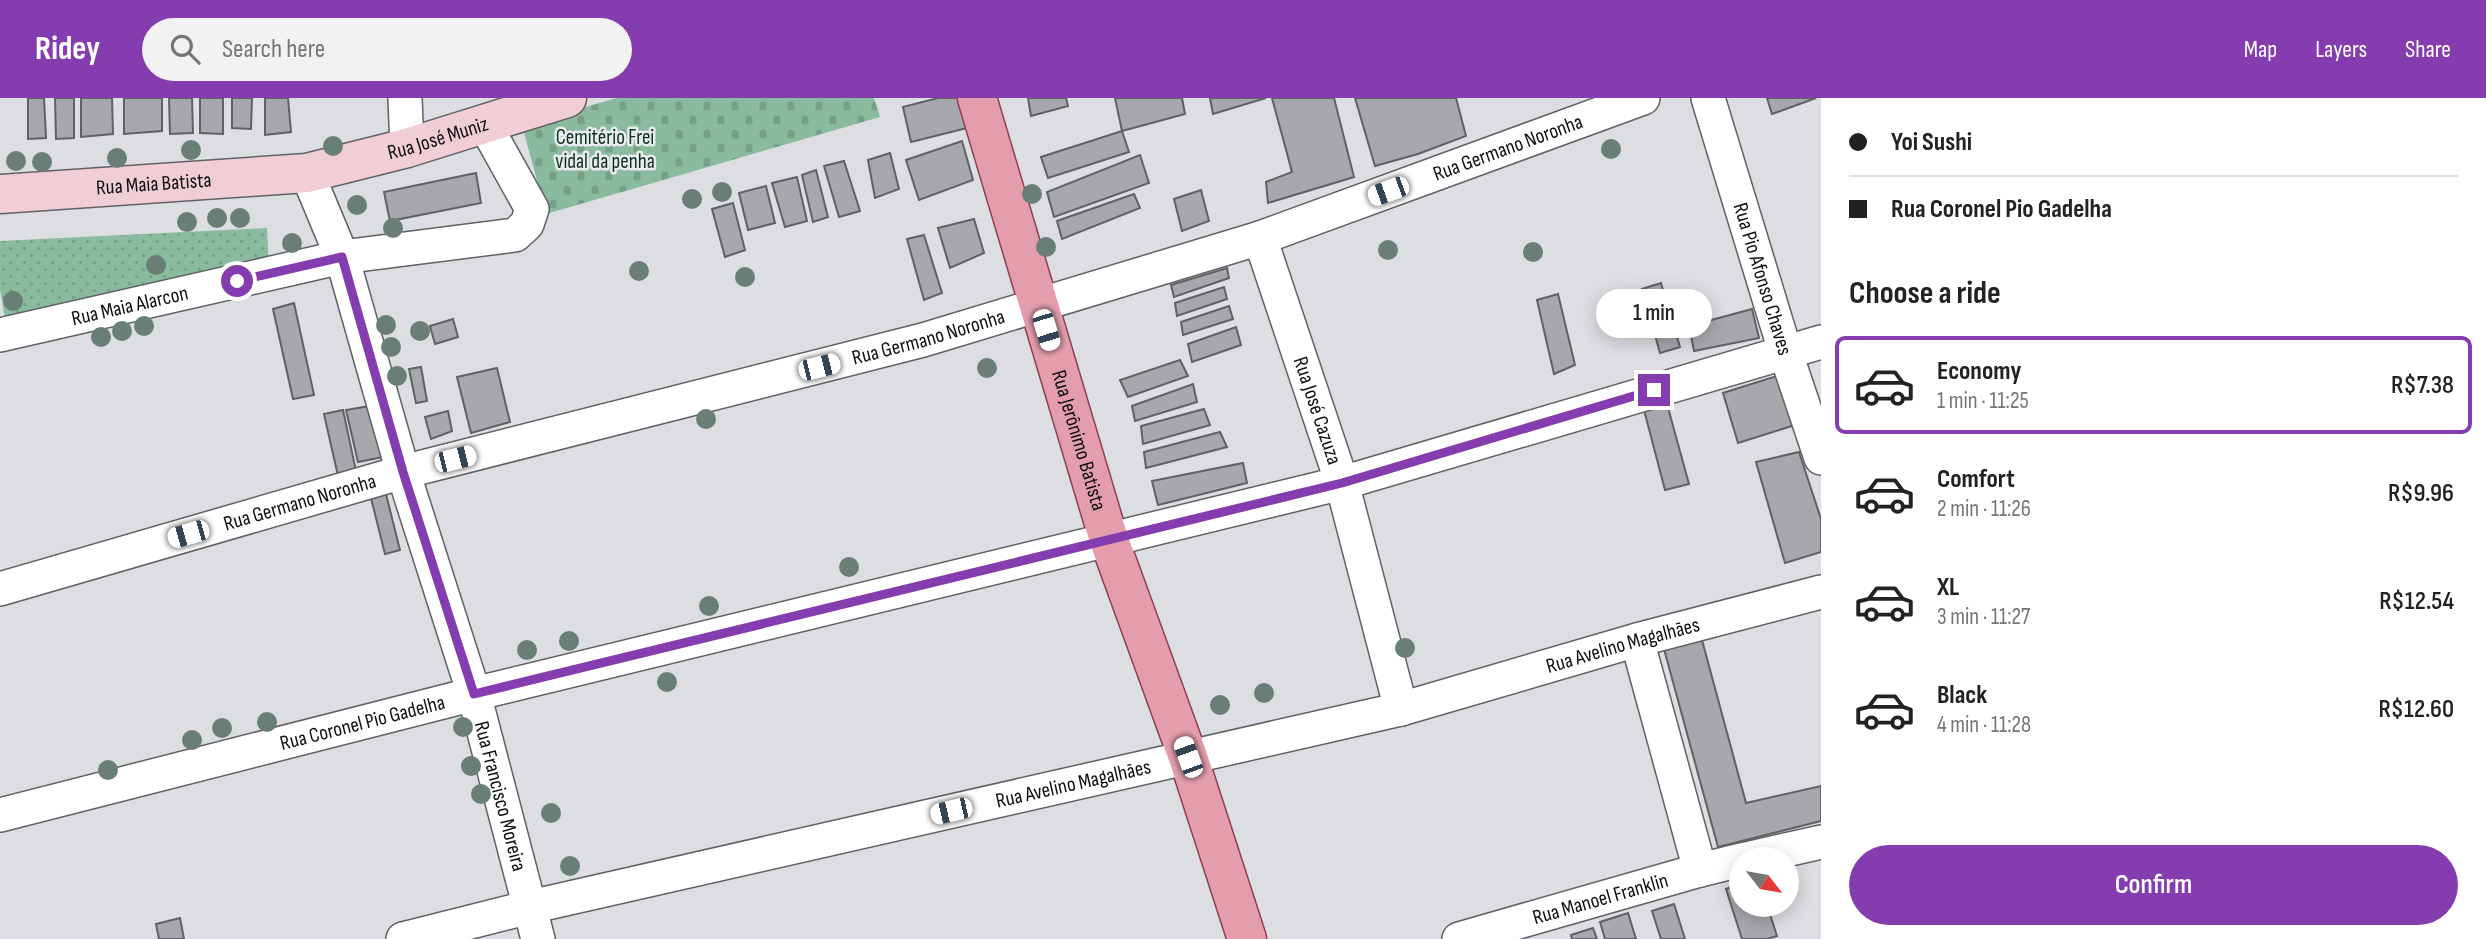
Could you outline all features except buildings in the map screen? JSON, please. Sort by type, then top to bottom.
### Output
[{"type":"main road","name":"Rua José Muniz","points":[[307,173],[407,148],[568,98]]},
{"type":"main road","name":"Rua Jerônimo Batista","points":[[977,98],[1109,540],[1188,757],[1247,939]]},
{"type":"main road","name":"Rua Maia Batista","points":[[0,194],[307,173]]},
{"type":"street","points":[[405,98],[407,148]]},
{"type":"street","name":"Rua Germano Noronha","points":[[0,589],[403,472],[923,340],[1260,238],[1643,98]]},
{"type":"street","name":"Rua Pio Afonso Chaves","points":[[1708,98],[1785,351],[1821,458]]},
{"type":"street","name":"Rua Maia Alarcon","points":[[0,335],[342,257],[516,235],[527,224],[532,209],[484,123]]},
{"type":"street","name":"Rua Francisco Moreira","points":[[307,173],[342,257],[403,472],[474,694],[538,939]]},
{"type":"street","name":"Rua José Cazuza","points":[[1260,238],[1342,483],[1401,709]]},
{"type":"street","name":"Rua Coronel Pio Gadelha","points":[[0,815],[474,694],[1342,483],[1821,342]]},
{"type":"street","name":"Rua Avelino Magalhães","points":[[402,939],[530,907],[1401,709],[1637,640],[1821,592]]},
{"type":"street","points":[[1637,640],[1700,870]]},
{"type":"street","name":"Rua Manoel Franklin","points":[[1799,847],[1821,842]]},
{"type":"street","name":"Rua Manoel Franklin","points":[[1459,939],[1729,863]]},
{"type":"green space","name":"Cemitério Frei vidal da penha","points":[[617,98],[874,98],[880,117],[546,214],[522,125]]},
{"type":"green space","points":[[267,228],[269,271],[5,318],[0,289],[0,241]]},
{"type":"route","points":[[237,281],[342,257],[403,472],[474,694],[1342,483],[1654,390]]}]
